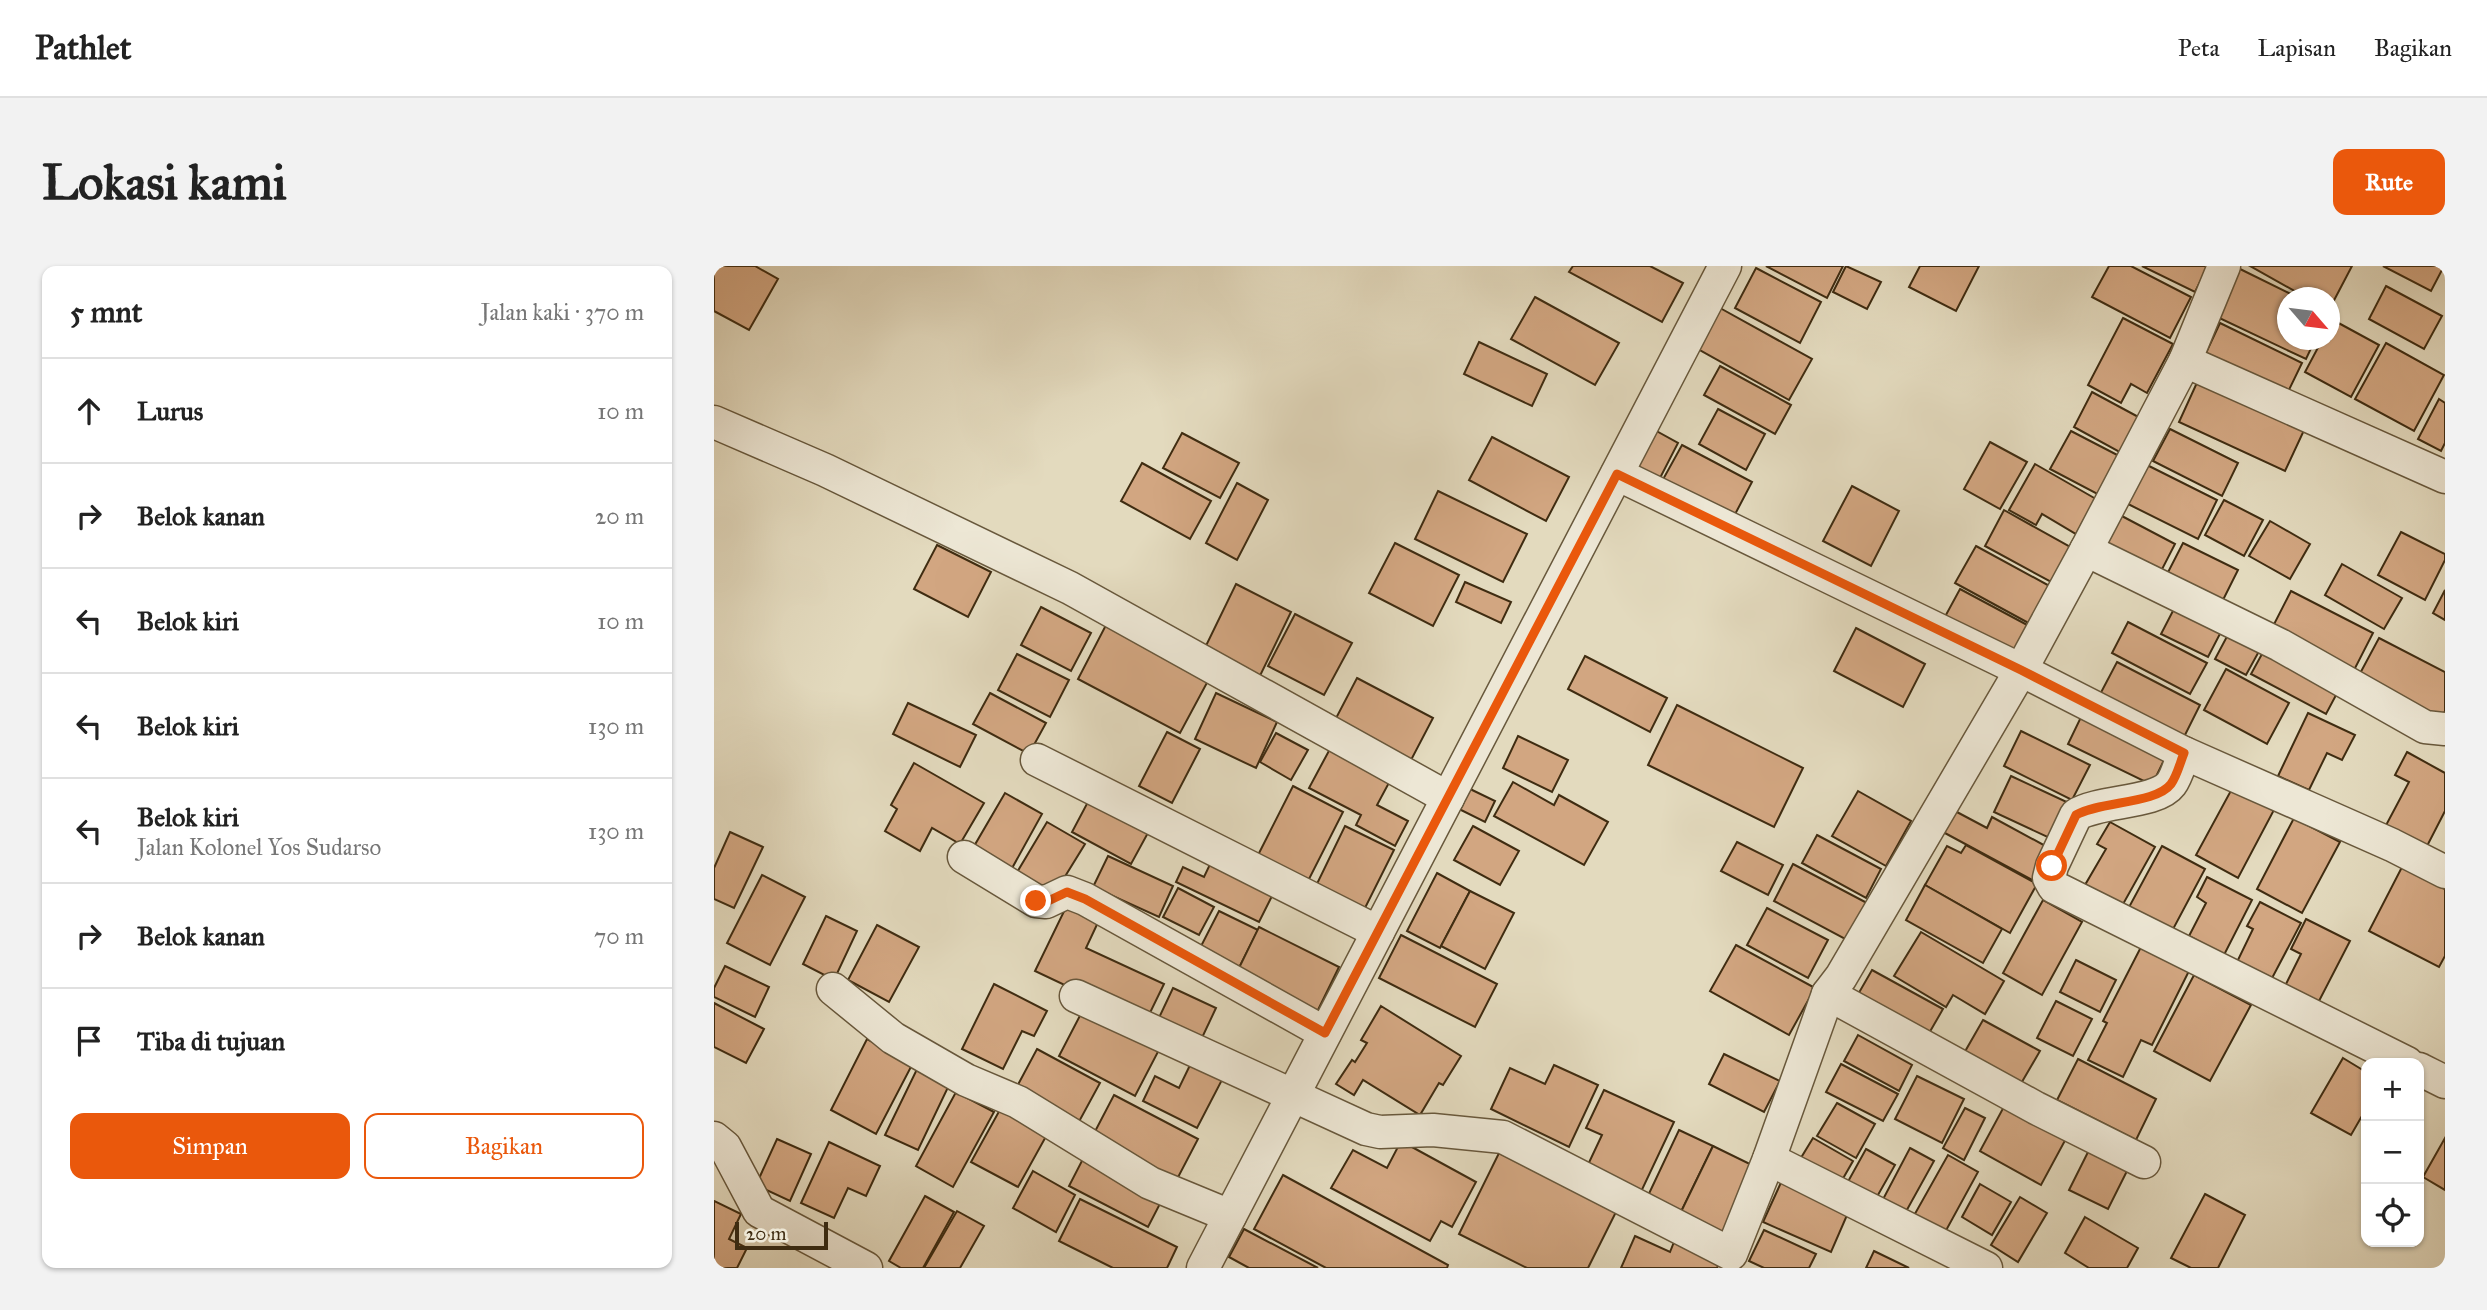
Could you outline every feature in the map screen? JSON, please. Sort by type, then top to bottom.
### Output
[{"type":"street","points":[[1203,1268],[1725,266]]},
{"type":"street","points":[[1076,996],[1355,1125],[1380,1132],[1433,1130],[1503,1137],[1729,1261],[1769,1159],[1828,993],[1841,977],[2021,670],[2185,361],[2224,266]]},
{"type":"street","points":[[2185,361],[2445,477]]},
{"type":"street","points":[[714,422],[825,470],[1070,588],[1448,798]]},
{"type":"street","points":[[1617,474],[2021,670],[2184,753],[2392,845],[2445,872]]},
{"type":"street","points":[[2086,550],[2280,645],[2425,727],[2445,729]]},
{"type":"street","points":[[2184,753],[2173,781],[2166,790],[2076,815],[2052,866],[2049,878],[2054,887],[2396,1058]]},
{"type":"street","points":[[1037,760],[1378,932]]},
{"type":"street","points":[[964,857],[1036,901],[1046,902],[1067,892],[1085,899],[1325,1033]]},
{"type":"street","points":[[833,989],[903,1044],[966,1080],[1018,1102],[1150,1183],[1230,1216]]},
{"type":"street","points":[[1828,993],[2036,1108],[2144,1162]]},
{"type":"street","points":[[2424,1072],[2445,1082]]},
{"type":"street","points":[[714,1139],[725,1147],[759,1211],[866,1268]]},
{"type":"street","points":[[1769,1159],[1986,1268]]},
{"type":"building","points":[[714,266],[755,266],[778,279],[749,330],[714,311]]},
{"type":"building","points":[[1573,266],[1650,266],[1683,283],[1662,322],[1569,272]]},
{"type":"building","points":[[1766,266],[1843,266],[1827,298]]},
{"type":"building","points":[[1846,266],[1881,282],[1867,309],[1833,292]]},
{"type":"building","points":[[1920,266],[1979,266],[1956,311],[1909,287]]},
{"type":"building","points":[[2109,266],[2131,266],[2191,297],[2170,338],[2092,297]]},
{"type":"building","points":[[2142,266],[2208,266],[2195,292]]},
{"type":"building","points":[[2250,266],[2352,266],[2340,289],[2287,287]]},
{"type":"building","points":[[2383,266],[2444,266],[2431,291]]},
{"type":"building","points":[[2236,267],[2277,287],[2277,345],[2213,315]]},
{"type":"building","points":[[1756,268],[1821,302],[1800,343],[1735,308]]},
{"type":"building","points":[[2386,286],[2442,316],[2424,349],[2369,319]]},
{"type":"building","points":[[1535,297],[1619,343],[1595,385],[1511,339]]},
{"type":"building","points":[[1720,308],[1812,359],[1789,400],[1698,349]]},
{"type":"building","points":[[2123,318],[2173,344],[2147,393],[2131,384],[2121,403],[2088,385]]},
{"type":"building","points":[[2220,323],[2302,363],[2286,396],[2204,357]]},
{"type":"building","points":[[2340,324],[2379,345],[2351,397],[2305,372],[2317,350],[2340,350]]},
{"type":"building","points":[[1479,342],[1547,374],[1532,406],[1464,374]]},
{"type":"building","points":[[2386,343],[2444,375],[2414,431],[2355,399]]},
{"type":"building","points":[[2287,350],[2310,350],[2306,359]]},
{"type":"building","points":[[1720,366],[1791,405],[1775,434],[1704,395]]},
{"type":"building","points":[[2200,376],[2306,426],[2285,471],[2179,422]]},
{"type":"building","points":[[2092,392],[2144,420],[2125,455],[2074,427]]},
{"type":"building","points":[[2439,399],[2445,403],[2445,443],[2441,451],[2418,439]]},
{"type":"building","points":[[1718,409],[1765,434],[1746,470],[1699,444]]},
{"type":"building","points":[[1651,428],[1678,443],[1659,480],[1631,466]]},
{"type":"building","points":[[2170,429],[2238,463],[2222,496],[2153,461]]},
{"type":"building","points":[[2071,431],[2125,459],[2105,498],[2050,469]]},
{"type":"building","points":[[1182,433],[1239,463],[1220,498],[1163,468]]},
{"type":"building","points":[[1492,437],[1569,477],[1546,521],[1469,480]]},
{"type":"building","points":[[1990,442],[2027,462],[2000,509],[1964,489]]},
{"type":"building","points":[[1682,445],[1752,482],[1732,520],[1661,483]]},
{"type":"building","points":[[1142,463],[1211,501],[1190,539],[1121,501]]},
{"type":"building","points":[[2035,464],[2096,499],[2076,534],[2042,514],[2036,525],[2009,510]]},
{"type":"building","points":[[2147,465],[2217,500],[2198,539],[2128,504]]},
{"type":"building","points":[[1237,483],[1268,500],[1237,560],[1206,543]]},
{"type":"building","points":[[1852,486],[1899,511],[1871,566],[1823,541]]},
{"type":"building","points":[[1438,491],[1527,534],[1503,582],[1415,539]]},
{"type":"building","points":[[2224,500],[2263,520],[2244,556],[2205,535]]},
{"type":"building","points":[[2004,510],[2072,548],[2053,583],[1985,546]]},
{"type":"building","points":[[2118,514],[2175,544],[2156,581],[2098,550]]},
{"type":"building","points":[[2270,521],[2310,544],[2290,579],[2249,556]]},
{"type":"building","points":[[2401,532],[2445,554],[2445,560],[2425,600],[2378,575]]},
{"type":"building","points":[[1395,543],[1459,575],[1433,626],[1369,593]]},
{"type":"building","points":[[2183,543],[2238,570],[2219,608],[2164,580]]},
{"type":"building","points":[[937,545],[991,572],[968,617],[914,589]]},
{"type":"building","points":[[1976,546],[2055,589],[2034,626],[1955,583]]},
{"type":"building","points":[[2342,564],[2402,598],[2384,629],[2325,595]]},
{"type":"building","points":[[1465,582],[1511,602],[1501,623],[1456,602]]},
{"type":"building","points":[[1236,584],[1291,612],[1256,684],[1200,658]]},
{"type":"building","points":[[1960,589],[2031,627],[2012,662],[1941,624]]},
{"type":"building","points":[[2445,590],[2445,620],[2433,613]]},
{"type":"building","points":[[2291,591],[2373,633],[2350,678],[2268,636]]},
{"type":"building","points":[[2176,605],[2223,628],[2208,657],[2161,634]]},
{"type":"building","points":[[1041,607],[1091,633],[1071,671],[1021,645]]},
{"type":"building","points":[[1295,614],[1352,643],[1324,695],[1268,666]]},
{"type":"building","points":[[2128,622],[2207,663],[2190,694],[2112,653]]},
{"type":"building","points":[[1106,625],[1209,679],[1180,733],[1078,679]]},
{"type":"building","points":[[2232,627],[2263,644],[2246,675],[2215,659]]},
{"type":"building","points":[[1856,628],[1925,664],[1903,707],[1834,671]]},
{"type":"building","points":[[2379,638],[2445,672],[2445,711],[2440,722],[2357,679]]},
{"type":"building","points":[[2268,643],[2343,682],[2326,714],[2251,674]]},
{"type":"building","points":[[1017,654],[1069,680],[1050,717],[998,690]]},
{"type":"building","points":[[1585,656],[1667,698],[1650,732],[1568,689]]},
{"type":"building","points":[[2117,662],[2200,705],[2181,743],[2097,700]]},
{"type":"building","points":[[2226,669],[2289,703],[2267,744],[2204,710]]},
{"type":"building","points":[[1357,678],[1433,718],[1410,762],[1334,722]]},
{"type":"building","points":[[990,693],[1046,723],[1029,754],[973,724]]},
{"type":"building","points":[[1216,693],[1277,722],[1256,768],[1195,739]]},
{"type":"building","points":[[908,703],[976,735],[960,767],[893,734]]},
{"type":"building","points":[[1677,705],[1803,768],[1774,827],[1648,765]]},
{"type":"building","points":[[2308,713],[2355,735],[2342,760],[2327,753],[2309,790],[2278,776]]},
{"type":"building","points":[[2082,715],[2166,756],[2152,785],[2068,744]]},
{"type":"building","points":[[2021,731],[2090,765],[2072,800],[2004,766]]},
{"type":"building","points":[[1167,732],[1200,749],[1172,803],[1139,786]]},
{"type":"building","points":[[1276,733],[1308,750],[1291,780],[1260,762]]},
{"type":"building","points":[[1518,736],[1568,760],[1552,792],[1503,768]]},
{"type":"building","points":[[1331,747],[1391,779],[1377,805],[1408,821],[1395,846],[1356,825],[1361,815],[1309,788]]},
{"type":"building","points":[[2407,752],[2445,773],[2445,811],[2425,850],[2384,829],[2409,782],[2395,775]]},
{"type":"building","points":[[914,763],[984,803],[960,844],[932,828],[920,851],[885,831],[897,809],[891,805]]},
{"type":"building","points":[[2011,776],[2071,804],[2054,840],[1994,812]]},
{"type":"building","points":[[1513,782],[1554,805],[1559,795],[1608,822],[1584,865],[1494,816]]},
{"type":"building","points":[[2234,785],[2275,808],[2238,878],[2196,855]]},
{"type":"building","points":[[1293,786],[1343,812],[1306,885],[1256,859]]},
{"type":"building","points":[[1468,788],[1495,801],[1485,822],[1457,808]]},
{"type":"building","points":[[1858,791],[1911,821],[1886,866],[1832,836]]},
{"type":"building","points":[[1005,793],[1042,814],[1011,870],[973,848]]},
{"type":"building","points":[[1090,798],[1149,831],[1131,864],[1072,832]]},
{"type":"building","points":[[1955,811],[1987,828],[1992,817],[2051,849],[2034,881],[1943,832]]},
{"type":"building","points":[[2294,818],[2340,842],[2302,913],[2257,889]]},
{"type":"building","points":[[1047,822],[1085,844],[1053,896],[1016,874]]},
{"type":"building","points":[[2110,822],[2155,847],[2122,906],[2085,885],[2106,849],[2097,844]]},
{"type":"building","points":[[1345,826],[1394,850],[1361,916],[1313,892]]},
{"type":"building","points":[[1473,826],[1519,851],[1500,885],[1454,860]]},
{"type":"building","points":[[730,832],[763,847],[734,908],[714,899],[714,868]]},
{"type":"building","points":[[1817,835],[1881,869],[1866,898],[1802,863]]},
{"type":"building","points":[[1737,842],[1783,865],[1768,895],[1721,871]]},
{"type":"building","points":[[1966,845],[2037,884],[2010,933],[1925,885],[1947,846],[1961,853]]},
{"type":"building","points":[[2162,846],[2205,869],[2171,933],[2128,909]]},
{"type":"building","points":[[1108,856],[1173,886],[1159,917],[1093,887]]},
{"type":"building","points":[[1213,858],[1276,888],[1259,922],[1176,882],[1183,867],[1204,877]]},
{"type":"building","points":[[1793,864],[1867,903],[1847,940],[1774,901]]},
{"type":"building","points":[[2402,867],[2445,889],[2445,956],[2439,967],[2369,931]]},
{"type":"building","points":[[1437,873],[1470,891],[1440,948],[1407,931]]},
{"type":"building","points":[[762,875],[805,897],[770,965],[727,943]]},
{"type":"building","points":[[2207,877],[2252,900],[2224,955],[2189,936],[2206,903],[2197,897]]},
{"type":"building","points":[[1925,885],[2002,929],[1983,963],[1906,920]]},
{"type":"building","points":[[1178,888],[1214,907],[1199,935],[1163,917]]},
{"type":"building","points":[[1470,891],[1514,913],[1485,969],[1441,946]]},
{"type":"building","points":[[2043,900],[2082,922],[2042,995],[2003,973]]},
{"type":"building","points":[[1069,901],[1101,916],[1086,948],[1164,984],[1145,1023],[1035,971]]},
{"type":"building","points":[[2260,902],[2301,923],[2270,982],[2236,964],[2253,929],[2247,926]]},
{"type":"building","points":[[1767,908],[1828,940],[1808,978],[1747,945]]},
{"type":"building","points":[[1219,911],[1258,930],[1237,972],[1198,952]]},
{"type":"building","points":[[826,916],[857,931],[834,980],[803,964]]},
{"type":"building","points":[[2306,919],[2350,941],[2318,1003],[2285,986],[2301,954],[2291,949]]},
{"type":"building","points":[[877,925],[919,947],[889,1002],[848,980]]},
{"type":"building","points":[[1259,927],[1339,967],[1317,1012],[1237,972]]},
{"type":"building","points":[[1921,932],[2004,981],[1985,1014],[1953,995],[1946,1007],[1894,976]]},
{"type":"building","points":[[1401,935],[1497,984],[1475,1027],[1379,978]]},
{"type":"building","points":[[1736,945],[1815,988],[1789,1035],[1710,991]]},
{"type":"building","points":[[2142,945],[2190,969],[2152,1045],[2141,1040],[2123,1077],[2088,1060],[2107,1023],[2103,1021]]},
{"type":"building","points":[[2076,960],[2116,980],[2100,1012],[2060,992]]},
{"type":"building","points":[[725,966],[769,987],[755,1017],[714,997],[714,988]]},
{"type":"building","points":[[1872,970],[1943,1009],[1924,1042],[1853,1003]]},
{"type":"building","points":[[2194,975],[2251,1005],[2210,1081],[2154,1051]]},
{"type":"building","points":[[994,984],[1047,1011],[1034,1036],[1022,1031],[1003,1069],[962,1049]]},
{"type":"building","points":[[1173,988],[1216,1008],[1200,1042],[1157,1022]]},
{"type":"building","points":[[2056,1001],[2092,1019],[2073,1056],[2037,1038]]},
{"type":"building","points":[[714,1003],[764,1029],[746,1063],[714,1047]]},
{"type":"building","points":[[1085,1006],[1161,1046],[1135,1096],[1059,1056]]},
{"type":"building","points":[[1381,1006],[1461,1056],[1443,1085],[1439,1083],[1420,1115],[1363,1080],[1354,1095],[1336,1084],[1367,1043],[1361,1040]]},
{"type":"building","points":[[1983,1020],[2040,1051],[2019,1087],[1963,1055]]},
{"type":"building","points":[[1858,1035],[1912,1065],[1899,1091],[1844,1061]]},
{"type":"building","points":[[867,1039],[913,1063],[876,1134],[831,1110]]},
{"type":"building","points":[[1037,1049],[1100,1083],[1075,1129],[1012,1096]]},
{"type":"building","points":[[1724,1054],[1780,1081],[1764,1112],[1709,1084]]},
{"type":"building","points":[[2343,1058],[2361,1069],[2361,1118],[2351,1135],[2311,1113]]},
{"type":"building","points":[[1193,1059],[1224,1076],[1197,1128],[1143,1101],[1155,1076],[1179,1088]]},
{"type":"building","points":[[2078,1059],[2156,1099],[2136,1140],[2057,1100]]},
{"type":"building","points":[[1841,1064],[1898,1094],[1883,1121],[1826,1092]]},
{"type":"building","points":[[919,1065],[951,1081],[918,1150],[885,1135]]},
{"type":"building","points":[[1554,1065],[1598,1085],[1569,1147],[1491,1109],[1510,1068],[1545,1084]]},
{"type":"building","points":[[1917,1076],[1964,1099],[1942,1143],[1895,1119]]},
{"type":"building","points":[[1604,1090],[1674,1122],[1639,1196],[1585,1171],[1602,1135],[1586,1128]]},
{"type":"building","points":[[956,1092],[994,1112],[953,1187],[916,1166]]},
{"type":"building","points":[[1114,1095],[1198,1139],[1174,1185],[1090,1141]]},
{"type":"building","points":[[2007,1101],[2068,1135],[2041,1185],[1980,1151]]},
{"type":"building","points":[[1837,1103],[1875,1124],[1856,1158],[1817,1136]]},
{"type":"building","points":[[1002,1106],[1049,1131],[1018,1187],[971,1162]]},
{"type":"building","points":[[1965,1108],[1985,1118],[1964,1160],[1943,1148]]},
{"type":"building","points":[[1679,1130],[1713,1146],[1678,1218],[1645,1202]]},
{"type":"building","points":[[1813,1138],[1853,1161],[1837,1189],[1796,1166]]},
{"type":"building","points":[[2445,1138],[2445,1190],[2424,1175]]},
{"type":"building","points":[[777,1139],[811,1154],[790,1201],[756,1185]]},
{"type":"building","points":[[1401,1141],[1476,1182],[1452,1227],[1441,1221],[1430,1241],[1331,1188],[1353,1150],[1387,1168]]},
{"type":"building","points":[[829,1142],[880,1166],[866,1196],[848,1188],[834,1218],[801,1203]]},
{"type":"building","points":[[1713,1146],[1756,1167],[1721,1239],[1678,1218]]},
{"type":"building","points":[[1910,1148],[1934,1161],[1903,1217],[1880,1205]]},
{"type":"building","points":[[1866,1149],[1895,1165],[1874,1202],[1845,1187]]},
{"type":"building","points":[[2089,1150],[2128,1169],[2108,1209],[2069,1190]]},
{"type":"building","points":[[1086,1153],[1165,1194],[1148,1227],[1069,1186]]},
{"type":"building","points":[[1499,1153],[1616,1212],[1588,1268],[1527,1268],[1459,1234]]},
{"type":"building","points":[[1948,1155],[1978,1172],[1943,1236],[1912,1219]]},
{"type":"building","points":[[1033,1171],[1075,1195],[1056,1232],[1013,1208]]},
{"type":"building","points":[[1283,1175],[1448,1265],[1447,1268],[1326,1268],[1254,1229]]},
{"type":"building","points":[[1784,1176],[1851,1206],[1831,1252],[1763,1222]]},
{"type":"building","points":[[1980,1184],[2011,1202],[1992,1235],[1962,1217]]},
{"type":"building","points":[[2205,1194],[2245,1215],[2218,1268],[2191,1268],[2171,1258]]},
{"type":"building","points":[[925,1196],[954,1212],[923,1268],[901,1268],[889,1261]]},
{"type":"building","points":[[2020,1197],[2047,1213],[2018,1262],[1991,1245]]},
{"type":"building","points":[[1080,1199],[1177,1247],[1167,1268],[1113,1268],[1059,1241]]},
{"type":"building","points":[[714,1201],[741,1214],[729,1239],[747,1248],[737,1268],[714,1268]]},
{"type":"building","points":[[957,1211],[984,1226],[960,1268],[924,1268]]},
{"type":"building","points":[[2085,1217],[2138,1248],[2127,1268],[2089,1268],[2065,1253]]},
{"type":"building","points":[[1244,1229],[1318,1268],[1249,1268],[1229,1257]]},
{"type":"building","points":[[1764,1230],[1816,1254],[1809,1268],[1764,1268],[1749,1261]]},
{"type":"building","points":[[1635,1236],[1670,1252],[1674,1242],[1719,1263],[1717,1268],[1621,1268]]},
{"type":"building","points":[[1874,1251],[1909,1268],[1866,1268]]},
{"type":"route","points":[[1036,901],[1046,902],[1067,892],[1085,899],[1325,1033],[1617,474],[2021,670],[2184,753],[2173,781],[2166,790],[2076,815],[2052,866]]}]
